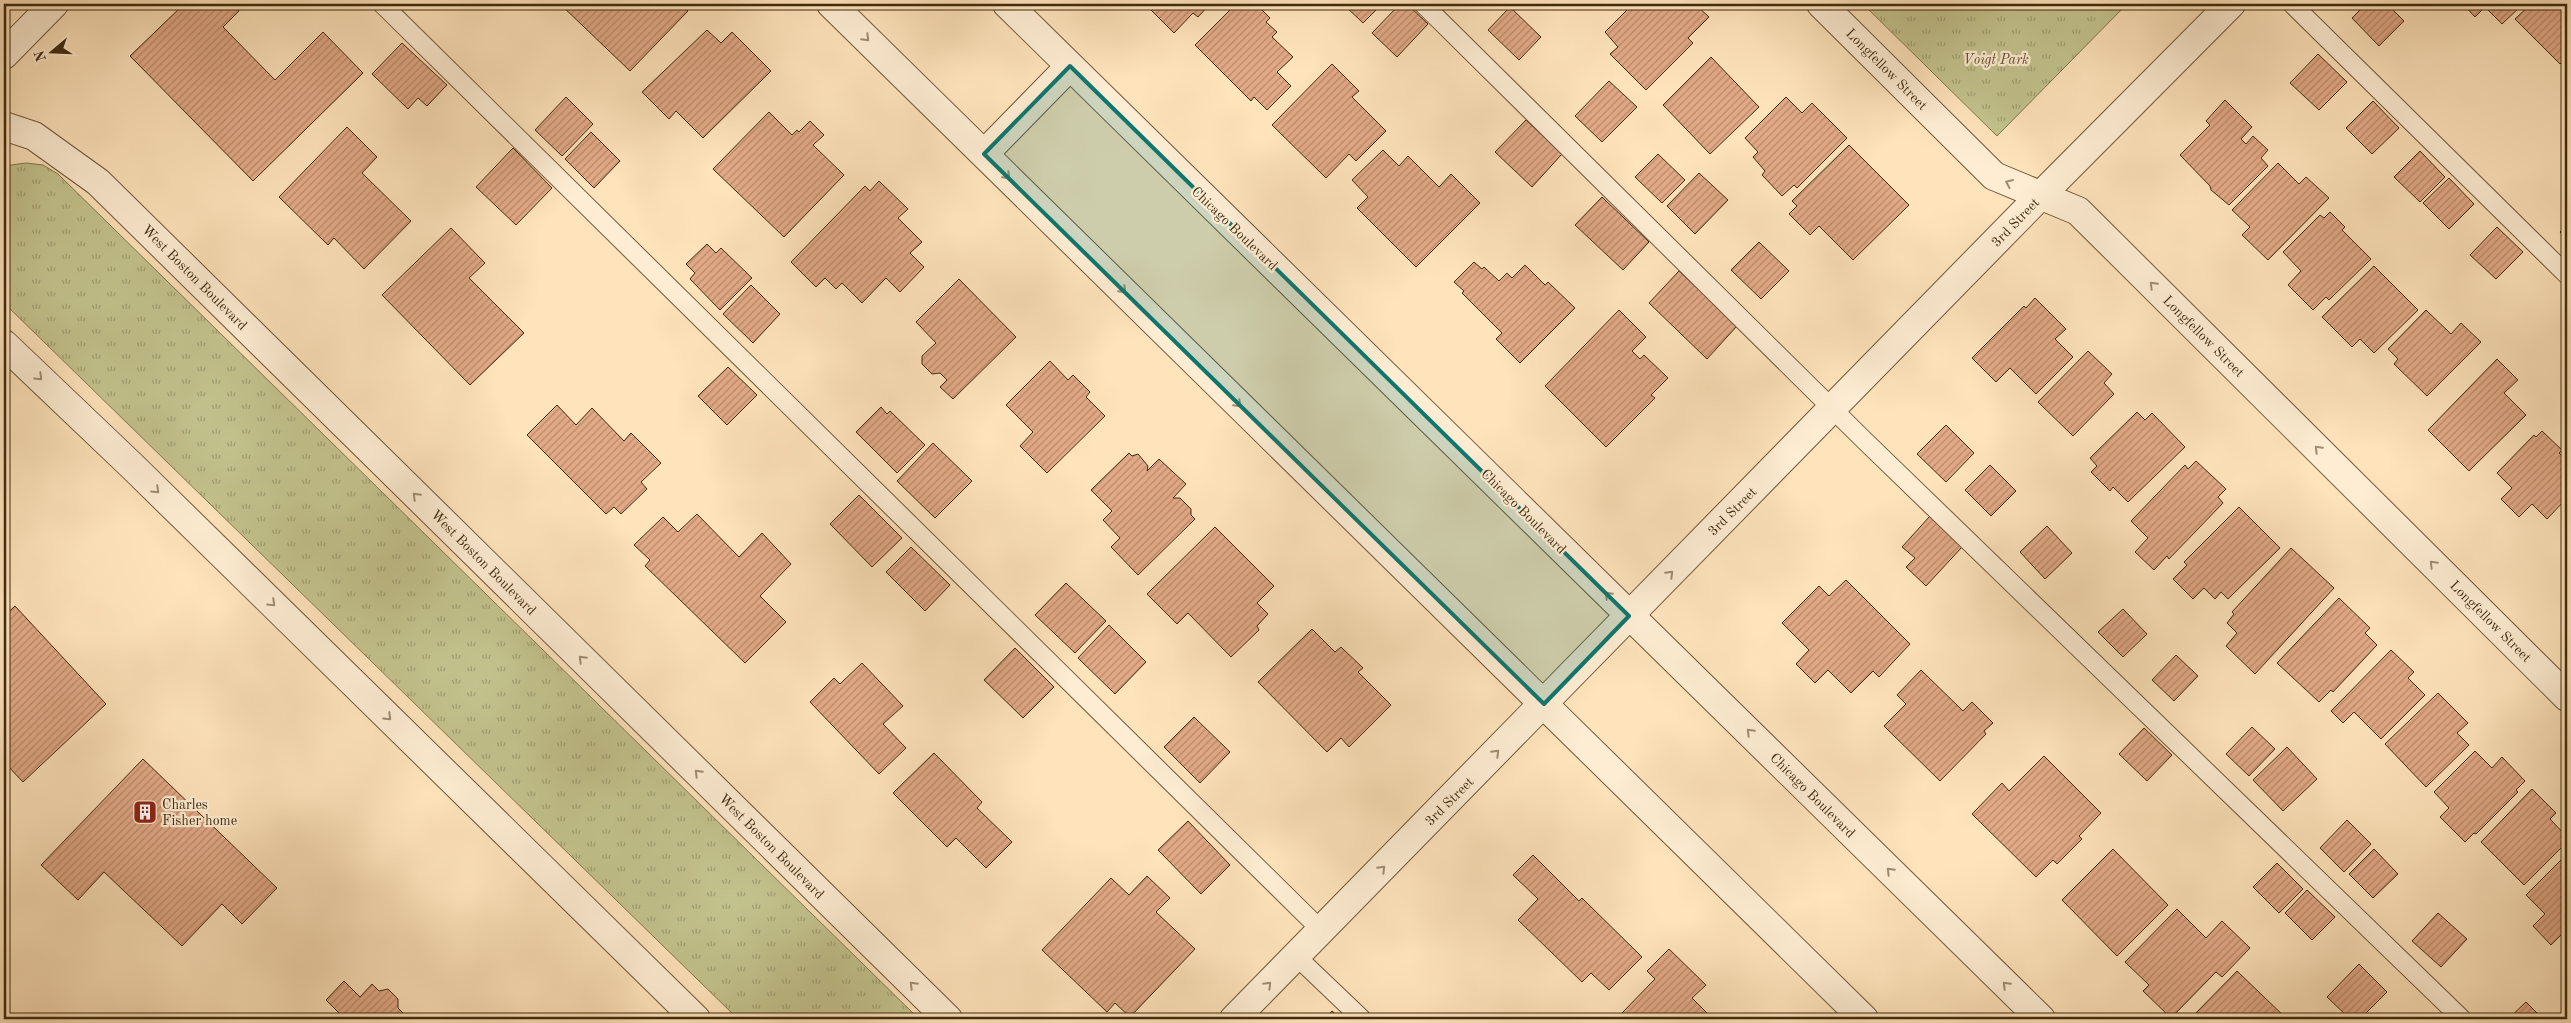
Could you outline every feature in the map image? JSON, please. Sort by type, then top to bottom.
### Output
[{"type":"street","points":[[4,55],[54,4]]},
{"type":"street","points":[[831,4],[1864,1019]]},
{"type":"street","name":"Chicago Boulevard","points":[[1007,4],[2041,1019]]},
{"type":"street","name":"Longfellow Street","points":[[1821,4],[1994,176],[2078,211],[2567,697]]},
{"type":"street","name":"3rd Street","points":[[1234,1019],[2040,196],[2231,4]]},
{"type":"street","points":[[984,154],[1070,66]]},
{"type":"street","name":"West Boston Boulevard","points":[[4,126],[34,136],[98,182],[948,1019]]},
{"type":"street","points":[[4,344],[145,478],[696,1019]]},
{"type":"lane","points":[[382,4],[1321,930]]},
{"type":"lane","points":[[1423,4],[1833,409],[2462,1019]]},
{"type":"lane","points":[[2292,4],[2567,275]]},
{"type":"lane","points":[[1296,956],[1362,1019]]},
{"type":"highlighted area","points":[[1070,66],[1629,616],[1544,704],[984,154]]},
{"type":"green space","name":"Voigt Park","points":[[1863,4],[2127,4],[1997,136]]},
{"type":"green space","points":[[26,163],[43,165],[58,174],[919,1019],[738,1019],[4,303],[4,166]]},
{"type":"building","points":[[184,4],[232,4],[239,11],[223,27],[275,80],[323,32],[363,73],[253,181],[130,56]]},
{"type":"building","points":[[560,4],[681,4],[688,11],[630,71]]},
{"type":"building","points":[[1145,4],[1210,4],[1198,17],[1193,13],[1174,33]]},
{"type":"building","points":[[1236,4],[1256,4],[1270,18],[1266,22],[1277,32],[1272,37],[1293,57],[1277,72],[1291,86],[1267,110],[1254,97],[1251,101],[1195,45]]},
{"type":"building","points":[[1343,4],[1382,4],[1363,23]]},
{"type":"building","points":[[1400,4],[1407,4],[1428,24],[1397,57],[1372,33]]},
{"type":"building","points":[[1633,4],[1695,4],[1709,17],[1688,38],[1693,43],[1646,90],[1610,54],[1618,47],[1605,32]]},
{"type":"building","points":[[2366,4],[2387,4],[2404,21],[2379,46],[2352,18]]},
{"type":"building","points":[[2463,4],[2523,4],[2502,24],[2485,7],[2475,17]]},
{"type":"building","points":[[2531,4],[2567,4],[2567,57],[2560,64],[2515,19]]},
{"type":"building","points":[[1510,7],[1541,37],[1519,60],[1488,30]]},
{"type":"building","points":[[707,30],[721,43],[732,32],[771,71],[703,138],[676,111],[669,119],[642,92]]},
{"type":"building","points":[[402,43],[447,85],[427,106],[418,98],[408,109],[372,74]]},
{"type":"building","points":[[2318,54],[2347,82],[2319,110],[2290,83]]},
{"type":"building","points":[[1711,57],[1759,107],[1710,154],[1663,105]]},
{"type":"building","points":[[1332,64],[1359,91],[1352,97],[1386,131],[1356,161],[1349,154],[1326,178],[1272,125]]},
{"type":"building","points":[[1609,81],[1637,107],[1602,142],[1575,116]]},
{"type":"building","points":[[566,97],[593,124],[562,156],[535,130]]},
{"type":"building","points":[[1786,97],[1802,113],[1812,103],[1847,138],[1797,188],[1794,185],[1782,196],[1762,175],[1765,171],[1753,157],[1758,152],[1745,138]]},
{"type":"building","points":[[2225,100],[2252,127],[2241,139],[2246,144],[2253,136],[2268,150],[2261,158],[2268,166],[2229,205],[2211,190],[2210,186],[2180,155],[2210,125],[2206,121]]},
{"type":"building","points":[[2373,101],[2399,128],[2372,154],[2346,128]]},
{"type":"building","points":[[769,112],[792,135],[797,130],[799,132],[810,121],[824,135],[813,145],[844,175],[784,237],[713,169]]},
{"type":"building","points":[[1526,120],[1562,154],[1532,187],[1495,152]]},
{"type":"building","points":[[347,127],[377,157],[362,173],[411,221],[364,269],[334,238],[328,245],[279,197]]},
{"type":"building","points":[[591,132],[620,161],[594,188],[565,159]]},
{"type":"building","points":[[1849,145],[1909,205],[1853,260],[1819,226],[1810,235],[1789,214],[1797,206],[1792,201]]},
{"type":"building","points":[[513,148],[552,188],[516,225],[476,187]]},
{"type":"building","points":[[1383,150],[1399,166],[1408,156],[1439,187],[1451,174],[1480,203],[1416,267],[1357,208],[1368,197],[1352,180]]},
{"type":"building","points":[[2420,151],[2445,177],[2420,202],[2394,177]]},
{"type":"building","points":[[1658,154],[1685,180],[1662,203],[1635,177]]},
{"type":"building","points":[[2278,163],[2299,184],[2306,177],[2329,198],[2268,260],[2242,235],[2250,227],[2232,210]]},
{"type":"building","points":[[1699,173],[1728,200],[1695,234],[1667,206]]},
{"type":"building","points":[[2449,178],[2474,204],[2449,229],[2423,203]]},
{"type":"building","points":[[879,181],[908,209],[898,218],[922,242],[910,253],[924,267],[900,292],[886,278],[862,303],[842,283],[836,289],[825,278],[816,287],[791,262],[865,186],[870,191]]},
{"type":"building","points":[[1602,197],[1649,242],[1623,270],[1575,225]]},
{"type":"building","points":[[2330,212],[2345,227],[2342,230],[2371,259],[2329,300],[2326,297],[2313,310],[2288,285],[2301,271],[2283,252],[2320,215],[2324,218]]},
{"type":"building","points":[[2567,226],[2567,240],[2560,232]]},
{"type":"building","points":[[2497,227],[2523,252],[2496,279],[2470,255]]},
{"type":"building","points":[[451,228],[485,263],[469,278],[524,333],[470,385],[382,295]]},
{"type":"building","points":[[1759,242],[1789,271],[1761,299],[1731,270]]},
{"type":"building","points":[[707,244],[716,253],[721,248],[752,278],[720,310],[690,279],[695,273],[686,264]]},
{"type":"building","points":[[1474,262],[1482,269],[1484,267],[1499,281],[1507,273],[1512,278],[1525,265],[1545,285],[1548,282],[1575,308],[1520,363],[1496,339],[1502,333],[1462,293],[1464,291],[1454,282]]},
{"type":"building","points":[[2374,266],[2418,310],[2374,353],[2360,339],[2352,347],[2322,317]]},
{"type":"building","points":[[1679,271],[1737,326],[1707,359],[1649,303]]},
{"type":"building","points":[[959,279],[1016,337],[953,399],[940,387],[947,380],[940,373],[932,374],[922,364],[922,356],[936,343],[916,322]]},
{"type":"building","points":[[751,285],[780,314],[753,343],[723,314]]},
{"type":"building","points":[[2035,298],[2066,329],[2055,339],[2073,357],[2036,394],[2010,368],[1996,382],[1972,358],[2024,306],[2026,308]]},
{"type":"building","points":[[1619,310],[1646,337],[1632,351],[1640,359],[1644,355],[1668,378],[1651,395],[1655,398],[1606,447],[1545,386]]},
{"type":"building","points":[[2426,310],[2451,334],[2461,323],[2481,342],[2427,396],[2394,364],[2398,359],[2388,349]]},
{"type":"building","points":[[2088,351],[2112,374],[2104,383],[2114,394],[2073,436],[2038,402]]},
{"type":"building","points":[[2497,359],[2518,380],[2504,393],[2526,415],[2469,471],[2428,430]]},
{"type":"building","points":[[1050,361],[1068,380],[1073,375],[1090,392],[1086,397],[1105,416],[1047,473],[1020,446],[1033,432],[1006,405]]},
{"type":"building","points":[[728,367],[757,395],[727,425],[698,396]]},
{"type":"building","points":[[557,405],[576,425],[592,408],[624,441],[631,433],[661,463],[641,482],[647,489],[621,514],[614,507],[606,514],[527,435]]},
{"type":"building","points":[[881,407],[887,414],[890,411],[925,445],[897,473],[856,432]]},
{"type":"building","points":[[2137,412],[2145,420],[2152,413],[2185,447],[2128,502],[2113,487],[2110,491],[2091,472],[2097,466],[2090,458]]},
{"type":"building","points":[[1946,425],[1974,453],[1946,482],[1917,454]]},
{"type":"building","points":[[2542,431],[2562,450],[2559,453],[2567,461],[2567,498],[2547,519],[2532,504],[2519,517],[2501,499],[2512,488],[2497,473],[2534,435],[2536,437]]},
{"type":"building","points":[[933,443],[972,481],[935,518],[897,481]]},
{"type":"building","points":[[1129,453],[1132,456],[1138,454],[1148,466],[1147,471],[1159,459],[1186,484],[1173,498],[1180,498],[1191,509],[1191,515],[1195,519],[1138,575],[1111,547],[1120,538],[1103,520],[1112,511],[1091,490]]},
{"type":"building","points":[[2196,461],[2226,489],[2218,497],[2223,503],[2169,559],[2167,556],[2154,570],[2135,552],[2148,538],[2131,521],[2185,465],[2188,469]]},
{"type":"building","points":[[1990,465],[2016,491],[1991,516],[1965,490]]},
{"type":"building","points":[[859,495],[902,538],[872,567],[830,524]]},
{"type":"building","points":[[2239,507],[2280,548],[2228,599],[2221,592],[2215,599],[2204,588],[2193,599],[2173,579],[2187,565],[2184,562]]},
{"type":"building","points":[[697,514],[739,557],[762,533],[791,564],[760,596],[786,622],[745,663],[645,566],[650,560],[634,545],[663,517],[678,532]]},
{"type":"building","points":[[1930,516],[1963,546],[1926,586],[1906,567],[1915,558],[1902,547]]},
{"type":"building","points":[[2047,526],[2072,553],[2045,579],[2020,552]]},
{"type":"building","points":[[1215,527],[1274,586],[1257,603],[1268,614],[1257,626],[1259,630],[1231,657],[1188,613],[1177,624],[1147,594]]},
{"type":"building","points":[[2567,529],[2567,540],[2562,535]]},
{"type":"building","points":[[911,547],[950,585],[925,611],[886,572]]},
{"type":"building","points":[[2291,548],[2334,588],[2255,674],[2226,646],[2237,633],[2227,623],[2234,614],[2232,612]]},
{"type":"building","points":[[1846,580],[1910,644],[1879,677],[1873,671],[1851,693],[1828,670],[1815,683],[1796,664],[1809,650],[1782,623],[1819,586],[1829,596]]},
{"type":"building","points":[[1066,583],[1106,621],[1075,653],[1035,615]]},
{"type":"building","points":[[2339,598],[2370,628],[2365,633],[2377,645],[2333,692],[2331,690],[2319,702],[2277,663]]},
{"type":"building","points":[[15,606],[106,704],[23,782],[4,762],[4,616]]},
{"type":"building","points":[[2123,609],[2147,634],[2123,657],[2098,632]]},
{"type":"building","points":[[1109,625],[1146,662],[1115,694],[1078,658]]},
{"type":"building","points":[[1312,629],[1335,652],[1341,647],[1363,668],[1358,672],[1391,705],[1349,747],[1341,738],[1327,752],[1258,682]]},
{"type":"building","points":[[1015,648],[1054,687],[1023,718],[984,680]]},
{"type":"building","points":[[2391,650],[2414,672],[2408,678],[2425,695],[2381,739],[2354,712],[2343,723],[2331,711]]},
{"type":"building","points":[[2176,655],[2198,676],[2174,701],[2152,680]]},
{"type":"building","points":[[862,663],[903,706],[883,724],[906,748],[879,774],[810,702],[834,678],[840,684]]},
{"type":"building","points":[[1921,670],[1963,711],[1972,702],[1993,723],[1984,731],[1986,734],[1940,781],[1884,726],[1906,704],[1897,695]]},
{"type":"building","points":[[2438,693],[2468,723],[2457,733],[2469,745],[2426,787],[2385,744]]},
{"type":"building","points":[[1194,717],[1230,752],[1200,783],[1164,747]]},
{"type":"building","points":[[2252,727],[2275,749],[2249,776],[2226,754]]},
{"type":"building","points":[[2144,728],[2172,755],[2147,781],[2119,754]]},
{"type":"building","points":[[2287,747],[2317,779],[2283,811],[2253,780]]},
{"type":"building","points":[[2475,751],[2492,768],[2502,757],[2525,781],[2516,790],[2518,792],[2476,834],[2474,833],[2465,842],[2440,817],[2449,808],[2434,792]]},
{"type":"building","points":[[934,753],[982,802],[977,808],[1012,842],[986,868],[956,838],[947,847],[893,793]]},
{"type":"building","points":[[2044,756],[2101,813],[2079,836],[2082,839],[2057,864],[2053,860],[2036,877],[1972,814],[2002,783],[2009,791]]},
{"type":"building","name":"Charles Fisher home","points":[[143,759],[277,888],[242,924],[222,904],[182,946],[104,872],[78,900],[41,865]]},
{"type":"building","points":[[2532,789],[2556,813],[2550,819],[2567,837],[2567,842],[2524,885],[2481,842]]},
{"type":"building","points":[[2347,820],[2371,844],[2344,872],[2320,848]]},
{"type":"building","points":[[1188,821],[1230,865],[1201,894],[1158,850]]},
{"type":"building","points":[[2113,849],[2168,905],[2117,956],[2062,900]]},
{"type":"building","points":[[2374,849],[2398,874],[2373,898],[2349,874]]},
{"type":"building","points":[[2567,854],[2567,929],[2551,945],[2533,926],[2545,914],[2526,895]]},
{"type":"building","points":[[1533,855],[1579,901],[1582,898],[1642,957],[1609,990],[1591,973],[1582,982],[1518,920],[1538,899],[1513,875]]},
{"type":"building","points":[[2277,863],[2303,889],[2279,913],[2253,887]]},
{"type":"building","points":[[1147,876],[1170,898],[1156,912],[1195,949],[1130,1017],[1115,1003],[1107,1012],[1042,950],[1111,878],[1129,895]]},
{"type":"building","points":[[2307,890],[2335,917],[2312,940],[2285,913]]},
{"type":"building","points":[[2177,909],[2206,938],[2222,921],[2250,948],[2222,977],[2216,972],[2171,1018],[2143,991],[2149,985],[2125,962]]},
{"type":"building","points":[[2438,913],[2467,939],[2441,967],[2412,941]]},
{"type":"building","points":[[1669,949],[1706,985],[1692,998],[1710,1016],[1708,1019],[1625,1019],[1620,1015],[1655,979],[1647,971]]},
{"type":"building","points":[[2359,964],[2387,992],[2360,1019],[2350,1019],[2327,997]]},
{"type":"building","points":[[2237,971],[2287,1019],[2190,1019]]},
{"type":"building","points":[[344,981],[360,997],[372,984],[379,991],[388,989],[398,999],[398,1008],[409,1019],[339,1019],[342,1016],[326,1000]]},
{"type":"building","points":[[2526,1002],[2543,1019],[2508,1019]]},
{"type":"building","points":[[1332,1011],[1341,1019],[1324,1019]]},
{"type":"place","name":"Charles Fisher home","points":[[145,812]]}]
